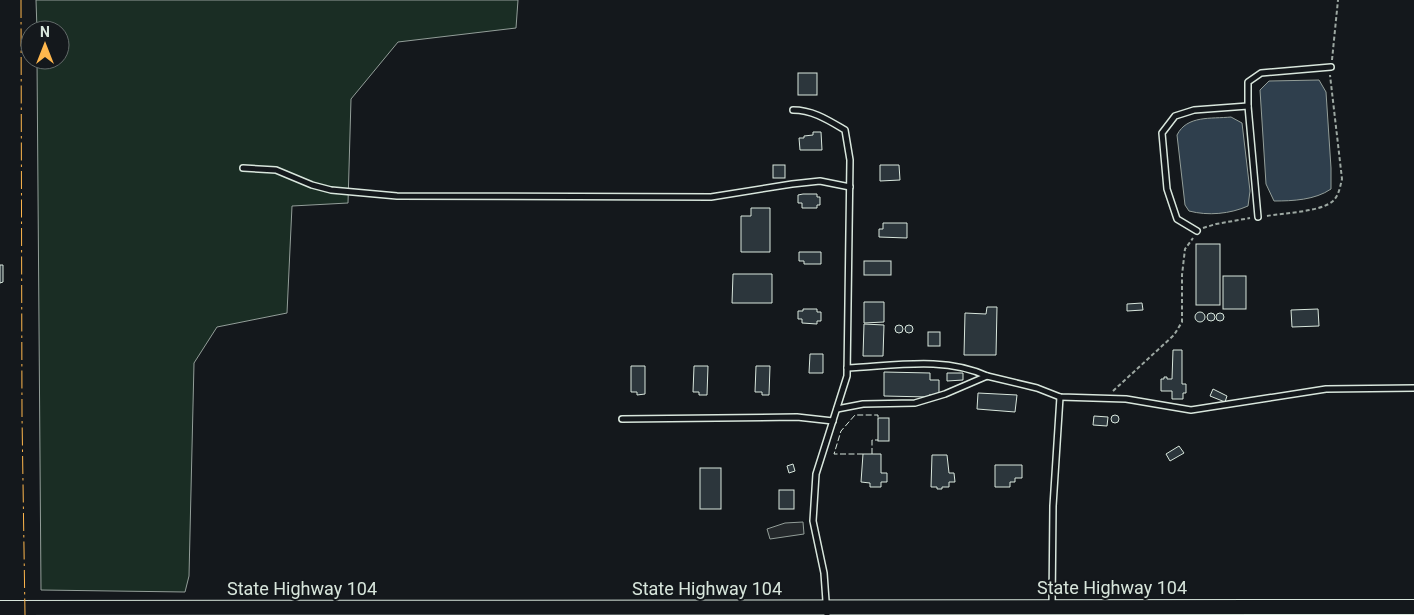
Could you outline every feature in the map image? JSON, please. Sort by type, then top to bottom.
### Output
[{"type":"main road","name":"State Highway 104","points":[[0,608],[827,611],[1052,607],[1414,607]]},
{"type":"lane","points":[[1258,217],[1248,106],[1248,82],[1261,72],[1331,67]]},
{"type":"lane","points":[[1197,231],[1177,219],[1167,189],[1162,134],[1175,116],[1194,110],[1248,106]]},
{"type":"lane","points":[[793,110],[803,110],[817,114],[845,130],[850,160],[847,376],[816,474],[813,521],[824,573],[827,611]]},
{"type":"lane","points":[[243,168],[276,170],[312,185],[331,190],[397,196],[711,198],[820,181],[850,187]]},
{"type":"lane","points":[[847,368],[945,364],[972,369],[987,376],[1037,388],[1060,397],[1126,400],[1191,410],[1326,389],[1414,388]]},
{"type":"lane","points":[[836,409],[863,404],[915,403],[945,394],[987,376]]},
{"type":"lane","points":[[1052,607],[1053,506],[1060,397]]},
{"type":"lane","points":[[622,419],[797,417],[833,421]]},
{"type":"green space","points":[[36,0],[518,0],[516,28],[398,42],[351,99],[348,203],[292,206],[287,313],[217,327],[194,363],[189,576],[185,592],[41,590],[37,70],[70,70],[70,20],[37,20]]},
{"type":"shaded area","points":[[803,522],[804,534],[770,539],[767,529],[785,523]]},
{"type":"water","points":[[1319,80],[1326,92],[1331,189],[1311,198],[1274,201],[1266,184],[1260,90],[1269,81]]},
{"type":"water","points":[[1231,117],[1242,123],[1250,191],[1248,206],[1234,211],[1219,213],[1189,211],[1185,205],[1177,135],[1181,129],[1193,121]]},
{"type":"building","points":[[798,73],[817,73],[817,95],[798,95]]},
{"type":"building","points":[[813,132],[821,132],[822,150],[800,150],[799,138],[813,135]]},
{"type":"building","points":[[773,165],[785,165],[785,178],[773,178]]},
{"type":"building","points":[[880,165],[899,165],[900,180],[880,181]]},
{"type":"building","points":[[817,194],[817,197],[820,197],[820,205],[817,205],[817,208],[802,208],[802,203],[798,203],[798,195]]},
{"type":"building","points":[[751,208],[770,208],[770,252],[741,252],[741,216],[751,216]]},
{"type":"building","points":[[883,223],[907,223],[907,238],[879,237],[879,229],[883,229]]},
{"type":"building","points":[[1196,244],[1220,244],[1220,305],[1196,305]]},
{"type":"building","points":[[799,252],[821,252],[821,264],[804,264],[804,261],[799,261]]},
{"type":"building","points":[[864,261],[891,261],[891,275],[864,275]]},
{"type":"building","points":[[0,265],[3,265],[3,282],[0,283]]},
{"type":"building","points":[[733,274],[772,274],[772,303],[732,303]]},
{"type":"building","points":[[1223,276],[1246,276],[1246,309],[1223,309]]},
{"type":"building","points":[[864,302],[884,302],[884,322],[864,323]]},
{"type":"building","points":[[1142,303],[1143,310],[1127,311],[1127,304]]},
{"type":"building","points":[[987,307],[997,307],[996,355],[964,355],[965,313],[986,314]]},
{"type":"building","points":[[803,309],[817,309],[817,312],[821,312],[821,321],[817,321],[817,324],[802,323],[802,319],[798,319],[798,311],[803,311]]},
{"type":"building","points":[[1318,309],[1319,326],[1292,327],[1291,310]]},
{"type":"building","points":[[1198,312],[1202,312],[1205,317],[1204,321],[1198,322],[1195,319],[1195,315]]},
{"type":"building","points":[[1211,313],[1215,317],[1211,321],[1207,317]]},
{"type":"building","points":[[1220,313],[1224,317],[1220,321],[1216,317]]},
{"type":"building","points":[[864,324],[884,325],[883,356],[863,356]]},
{"type":"building","points":[[899,325],[903,329],[899,333],[895,329]]},
{"type":"building","points":[[909,325],[913,329],[909,333],[905,329]]},
{"type":"building","points":[[928,332],[940,332],[940,346],[928,346]]},
{"type":"building","points":[[1173,350],[1182,350],[1182,384],[1186,384],[1186,393],[1183,393],[1183,399],[1172,399],[1172,391],[1161,391],[1161,379],[1167,377],[1167,379],[1172,379]]},
{"type":"building","points":[[810,354],[823,354],[823,373],[809,373]]},
{"type":"building","points":[[631,366],[645,366],[645,394],[637,395],[637,392],[631,392]]},
{"type":"building","points":[[694,366],[708,366],[707,395],[699,395],[699,392],[693,392]]},
{"type":"building","points":[[756,366],[770,366],[769,395],[755,392]]},
{"type":"building","points":[[884,372],[930,373],[930,380],[939,380],[939,395],[929,395],[929,397],[884,396]]},
{"type":"building","points":[[947,373],[963,373],[963,380],[947,381]]},
{"type":"building","points":[[1213,389],[1227,396],[1225,402],[1210,396]]},
{"type":"building","points":[[978,393],[1017,395],[1015,412],[977,409]]},
{"type":"building","points":[[1115,415],[1119,419],[1115,423],[1111,419]]},
{"type":"building","points":[[1094,416],[1108,417],[1107,426],[1093,425]]},
{"type":"building","points":[[878,418],[889,418],[889,441],[878,441]]},
{"type":"building","points":[[1179,446],[1184,453],[1170,461],[1166,454]]},
{"type":"building","points":[[863,454],[881,454],[881,473],[887,473],[887,482],[881,482],[881,487],[870,487],[870,483],[861,482]]},
{"type":"building","points":[[932,455],[947,455],[949,473],[954,473],[955,482],[949,482],[949,487],[937,489],[937,487],[931,487]]},
{"type":"building","points":[[793,464],[795,471],[789,473],[787,466]]},
{"type":"building","points":[[995,465],[1022,465],[1022,478],[1015,478],[1015,482],[1010,482],[1010,487],[995,487]]},
{"type":"building","points":[[700,468],[721,468],[721,509],[700,509]]},
{"type":"building","points":[[779,490],[794,490],[794,509],[779,509]]},
{"type":"fence","points":[[863,454],[834,454],[841,431],[855,415],[878,415],[878,420]]},
{"type":"fence","points":[[872,454],[872,440],[878,440]]},
{"type":"power","points":[[21,0],[22,416],[25,615]]}]
